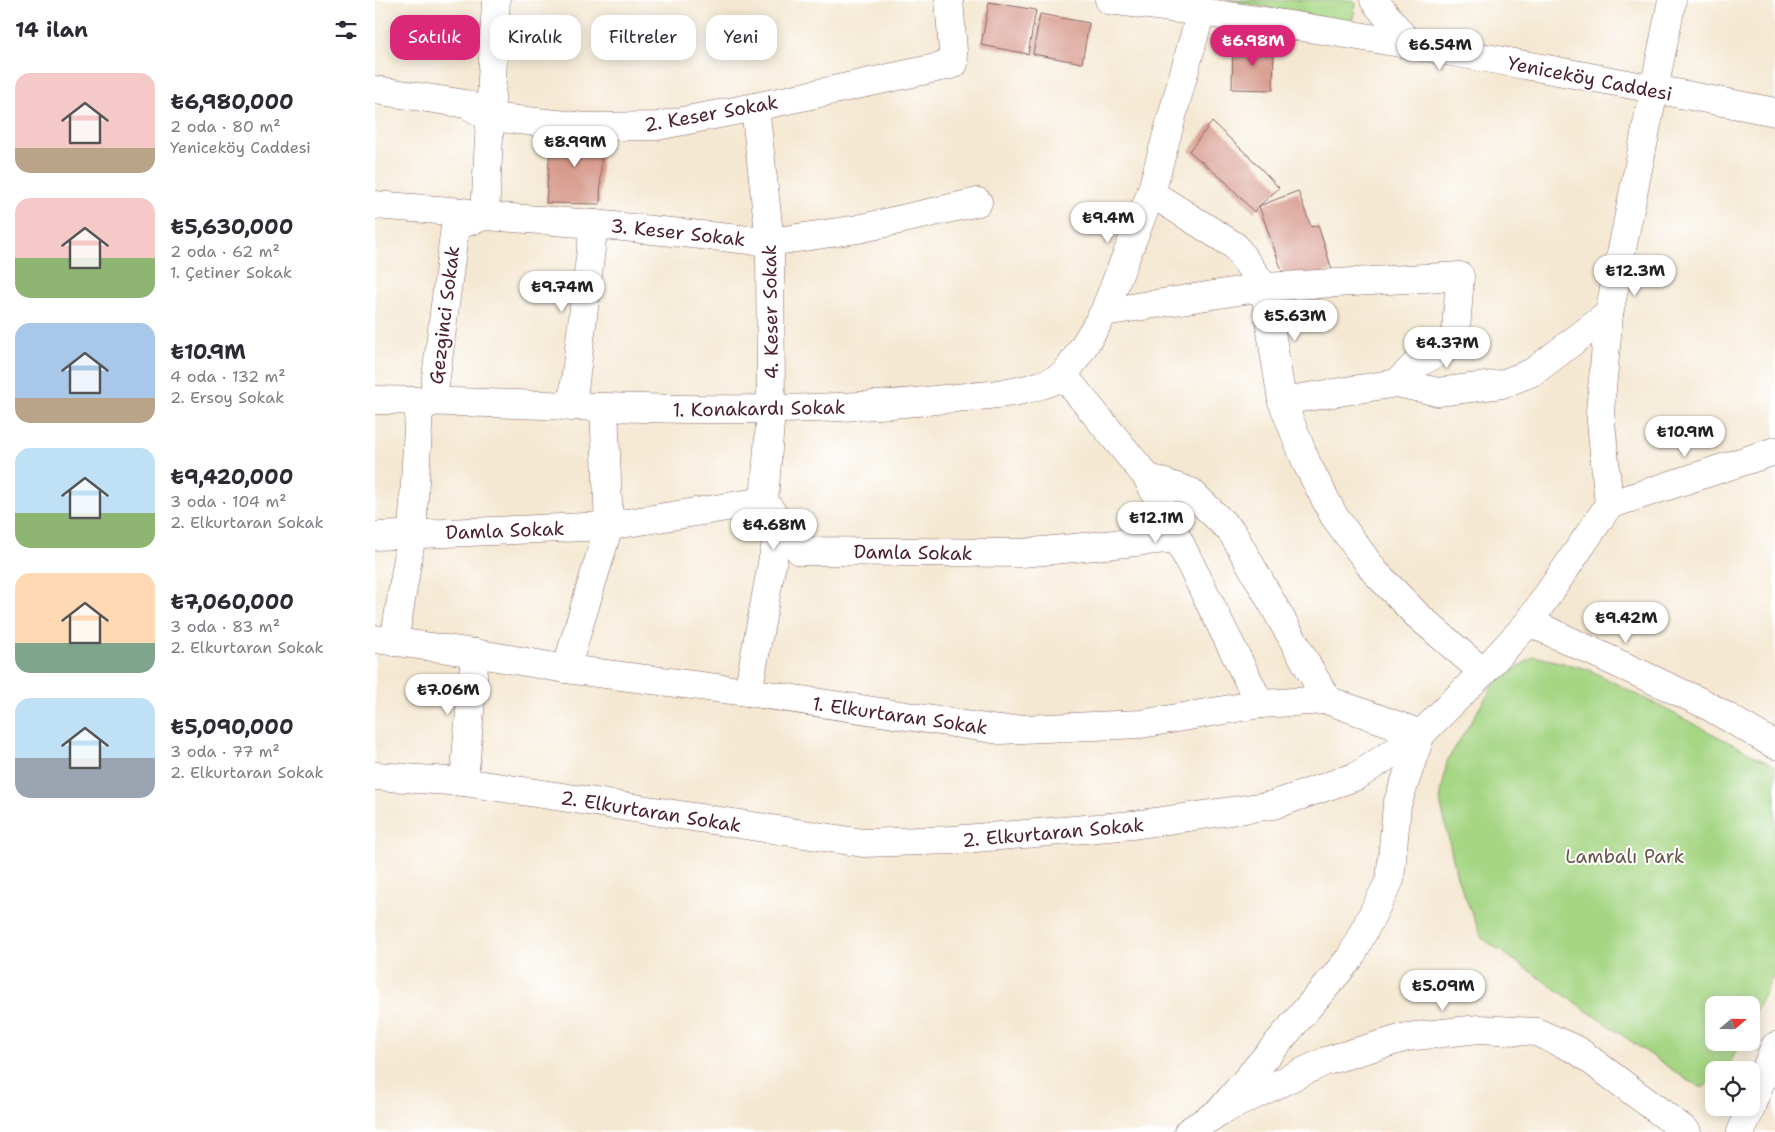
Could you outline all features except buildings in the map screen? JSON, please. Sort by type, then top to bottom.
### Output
[{"type":"street","points":[[485,216],[496,0]]},
{"type":"street","name":"2. Keser Sokak","points":[[375,90],[465,104],[489,118],[586,127],[657,126],[954,64],[949,0]]},
{"type":"street","name":"Yeniceköy Caddesi","points":[[1109,0],[1201,11],[1409,44],[1775,112]]},
{"type":"street","points":[[1374,0],[1409,44]]},
{"type":"street","points":[[1672,0],[1609,314],[1600,411],[1609,505],[1775,451]]},
{"type":"street","points":[[1201,11],[1151,192],[1104,312],[1063,375],[1147,478],[1260,704]]},
{"type":"street","name":"4. Keser Sokak","points":[[748,692],[776,542],[764,502],[771,410],[770,242],[755,107]]},
{"type":"street","points":[[1151,192],[1235,246],[1264,287],[1282,401],[1307,464],[1334,516],[1375,572],[1417,615],[1483,672]]},
{"type":"street","name":"3. Keser Sokak","points":[[375,205],[594,224],[770,242],[858,229],[978,202]]},
{"type":"street","name":"Gezginci Sokak","points":[[384,640],[412,534],[419,410],[433,401],[455,226],[485,216]]},
{"type":"street","points":[[572,407],[594,224]]},
{"type":"street","points":[[1104,312],[1264,287],[1460,276],[1455,344],[1415,364],[1397,384]]},
{"type":"street","points":[[1282,401],[1397,384],[1438,392],[1502,384],[1533,372],[1609,314]]},
{"type":"street","name":"1. Konakardı Sokak","points":[[375,400],[604,408],[771,410],[889,405],[1026,390],[1063,375]]},
{"type":"street","points":[[566,670],[609,526],[604,408]]},
{"type":"street","points":[[1147,478],[1191,492],[1232,532],[1327,700]]},
{"type":"street","name":"Damla Sokak","points":[[375,536],[609,526],[764,502],[800,551],[1021,553],[1177,538]]},
{"type":"street","name":"2. Elkurtaran Sokak","points":[[375,776],[464,782],[863,843],[952,840],[1133,826],[1273,805],[1357,776],[1421,734],[1483,672],[1529,622],[1609,505]]},
{"type":"street","points":[[1529,622],[1705,704],[1775,745]]},
{"type":"street","name":"1. Elkurtaran Sokak","points":[[384,640],[475,653],[566,670],[748,692],[999,730],[1141,724],[1260,704],[1327,700],[1421,734]]},
{"type":"street","points":[[464,782],[475,653]]},
{"type":"street","points":[[1219,1112],[1350,958],[1390,880],[1397,805],[1421,734]]},
{"type":"street","points":[[1188,1132],[1219,1112],[1326,1061],[1407,1037],[1479,1029],[1536,1032],[1577,1050],[1687,1132]]},
{"type":"street","points":[[1760,1084],[1775,1046]]},
{"type":"street","points":[[1741,1132],[1747,1116]]},
{"type":"green space","points":[[1226,0],[1353,0],[1356,4],[1352,23]]},
{"type":"green space","name":"Lambalı Park","points":[[1534,656],[1588,669],[1775,766],[1775,973],[1760,1002],[1760,996],[1705,996],[1705,1051],[1736,1051],[1731,1061],[1705,1061],[1705,1086],[1702,1088],[1684,1078],[1482,938],[1457,877],[1440,800],[1447,761],[1494,684]]}]
